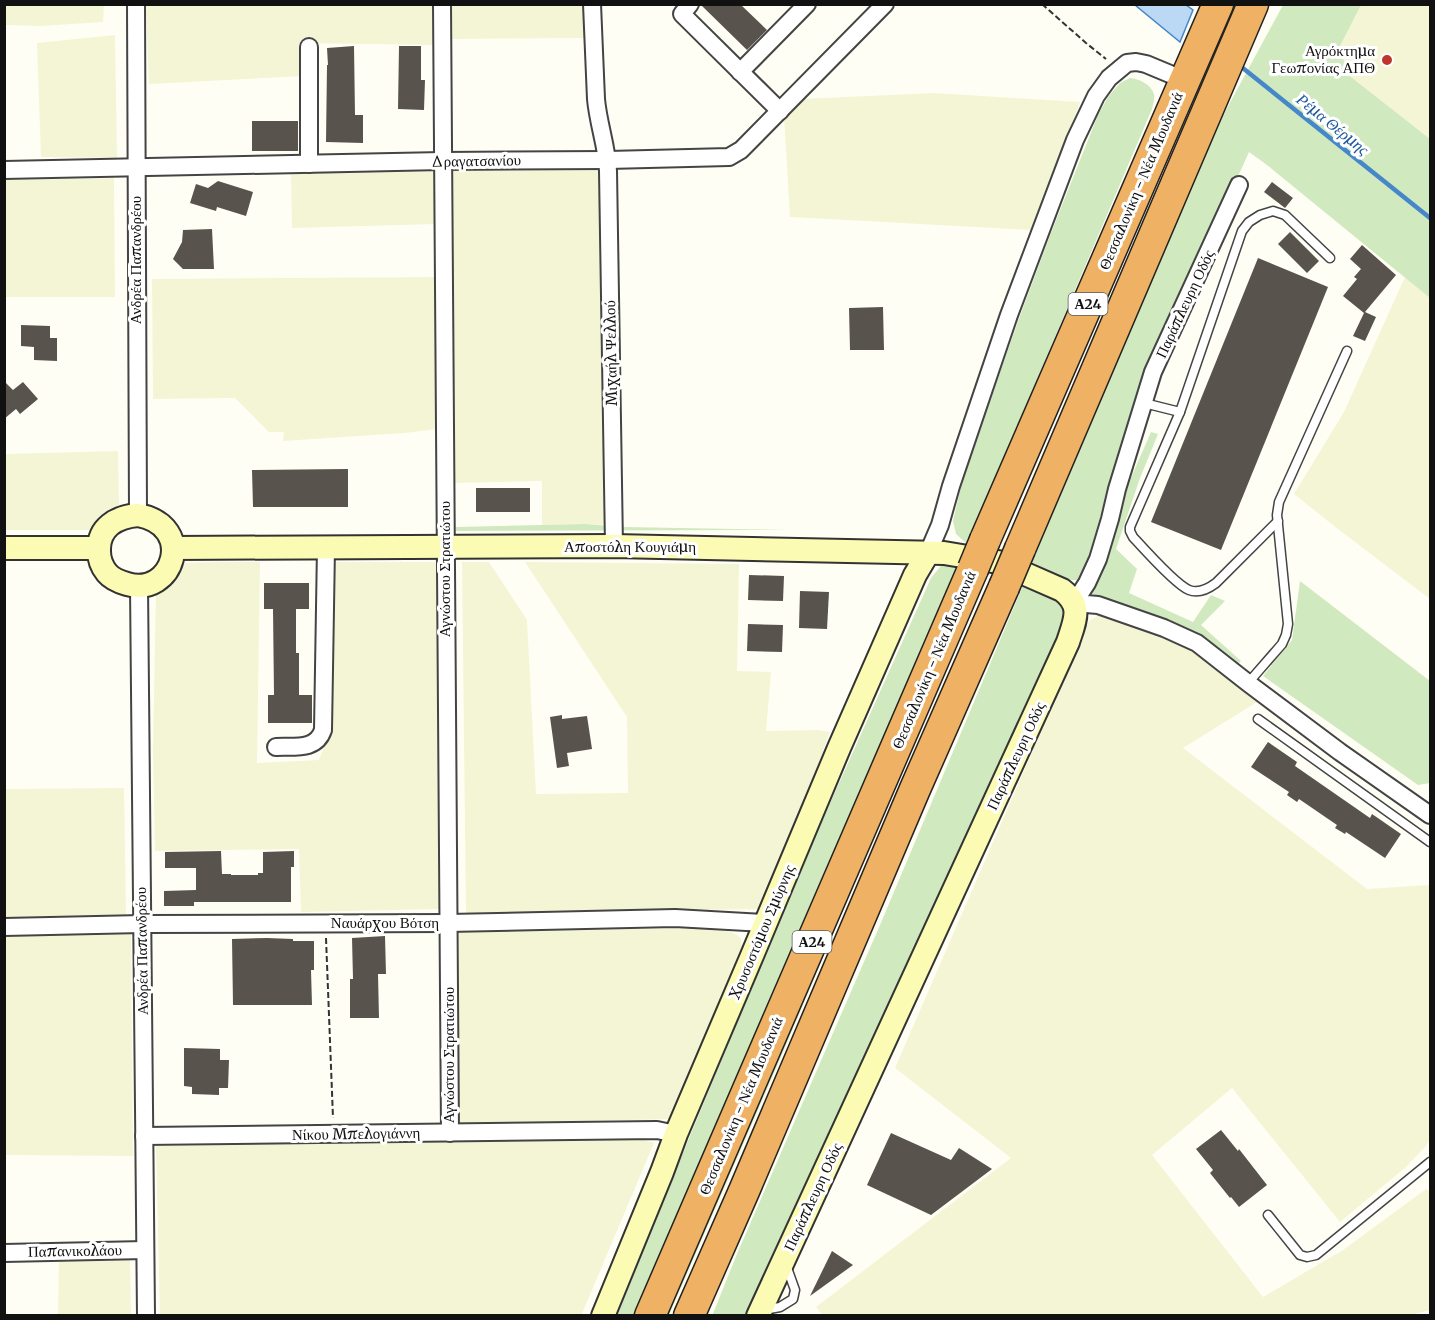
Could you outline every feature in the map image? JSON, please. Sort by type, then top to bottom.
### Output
[{"type":"highway","name":"Α24","points":[[689,1316],[1253,4]]},
{"type":"highway","name":"Θεσσαλονίκη - Νέα Μουδανιά","points":[[650,1316],[973,569],[1180,71],[1217,6]]},
{"type":"street","name":"Ανδρέα Παπανδρέου","points":[[136,4],[138,515]]},
{"type":"street","name":"Αγνώστου Στρατιώτου","points":[[442,4],[450,1133]]},
{"type":"street","name":"Μιχαήλ Ψελλού","points":[[592,4],[597,105],[608,160],[614,546]]},
{"type":"street","points":[[690,4],[682,14],[780,111]]},
{"type":"street","points":[[741,72],[807,4]]},
{"type":"street","name":"Δραγατσανίου","points":[[4,170],[729,157],[741,150],[885,4]]},
{"type":"street","points":[[309,47],[309,164]]},
{"type":"street","points":[[928,553],[940,525],[1009,315],[1076,141],[1096,96],[1109,78],[1127,63],[1136,62],[1180,71]]},
{"type":"street","name":"Παράπλευρη Οδός","points":[[766,1311],[784,1259],[1064,650],[1076,614],[1074,603],[1087,583],[1098,559],[1153,372],[1239,185]]},
{"type":"street","points":[[138,515],[159,523],[169,534],[173,548],[171,564],[167,571],[153,583],[138,586],[124,584],[111,577],[99,557],[99,548],[100,539],[107,526],[122,518],[138,515]]},
{"type":"street","name":"Αποστόλη Κουγιάμη","points":[[173,548],[614,546],[944,553],[998,562],[1062,590],[1071,597],[1074,603]]},
{"type":"street","points":[[276,747],[312,744],[321,736],[323,730],[326,547]]},
{"type":"street","points":[[4,548],[99,548]]},
{"type":"street","points":[[892,551],[915,574]]},
{"type":"street","name":"Χρυσοστόμου Σμύρνης","points":[[603,1316],[676,1134],[839,748],[915,574],[928,553]]},
{"type":"street","name":"Ανδρέα Παπανδρέου","points":[[138,586],[146,1316]]},
{"type":"street","points":[[1074,603],[1098,605],[1180,634],[1197,643],[1340,752],[1431,815]]},
{"type":"street","name":"Ναυάρχου Βότση","points":[[4,927],[448,923],[675,918],[766,923]]},
{"type":"street","name":"Νίκου Μπελογιάννη","points":[[144,1136],[657,1130],[676,1134]]},
{"type":"street","name":"Παπανικολάου","points":[[4,1253],[145,1250]]},
{"type":"lane","points":[[1278,521],[1215,584],[1208,590],[1197,591],[1189,590],[1179,584],[1133,537],[1130,527],[1180,412],[1242,231],[1249,222],[1260,215],[1273,211],[1285,214],[1330,258]]},
{"type":"lane","points":[[1248,683],[1282,644],[1286,635],[1288,624],[1278,521],[1279,502],[1347,351]]},
{"type":"lane","points":[[1144,403],[1180,412]]},
{"type":"lane","points":[[1258,719],[1431,842]]},
{"type":"lane","points":[[1328,768],[1340,752]]},
{"type":"lane","points":[[1269,1215],[1300,1255],[1307,1257],[1316,1255],[1431,1162]]},
{"type":"lane","points":[[766,1311],[788,1316]]},
{"type":"path","points":[[1042,4],[1118,70]]},
{"type":"path","points":[[326,923],[333,1134]]},
{"type":"green space","points":[[5,4],[104,5],[103,22],[41,26],[5,25]]},
{"type":"green space","points":[[146,5],[433,5],[434,45],[304,43],[304,76],[149,84]]},
{"type":"green space","points":[[450,5],[586,5],[587,38],[450,39]]},
{"type":"green space","points":[[1283,5],[1361,5],[1340,46],[1347,74],[1430,139],[1430,298],[1249,152],[1153,365],[1084,571],[1078,580],[1068,580],[1029,565],[1213,134]]},
{"type":"green space","name":"Αγρόκτημα Γεωπονίας ΑΠΘ","points":[[1361,5],[1430,5],[1430,139],[1347,75],[1340,46]]},
{"type":"green space","points":[[115,35],[117,158],[41,157],[37,43]]},
{"type":"green space","points":[[1201,62],[1208,65],[898,780],[780,1059],[669,1315],[659,1316]]},
{"type":"green space","points":[[1130,78],[1150,87],[1154,94],[1152,109],[967,544],[956,534],[953,521],[963,478],[1017,324],[1098,115],[1108,97],[1120,83]]},
{"type":"green space","points":[[935,93],[1080,102],[1032,230],[790,217],[784,117],[801,99]]},
{"type":"green space","points":[[600,168],[606,525],[542,525],[542,481],[454,483],[452,171]]},
{"type":"green space","points":[[435,171],[436,224],[292,228],[291,173]]},
{"type":"green space","points":[[114,178],[115,297],[5,297],[5,180]]},
{"type":"green space","points":[[437,277],[437,429],[283,441],[284,432],[269,432],[235,398],[153,399],[152,279]]},
{"type":"green space","points":[[1405,277],[1430,298],[1430,599],[1294,494],[1344,412]]},
{"type":"green space","points":[[1151,432],[1158,434],[1140,478],[1116,549],[1137,569],[1129,593],[1193,622],[1211,595],[1225,601],[1201,625],[1241,661],[1237,665],[1165,620],[1092,594],[1127,487]]},
{"type":"green space","points":[[118,451],[119,505],[98,517],[91,530],[5,530],[5,454]]},
{"type":"green space","points":[[585,524],[624,527],[790,530],[456,531],[456,527]]},
{"type":"green space","points":[[963,559],[637,1315],[617,1316],[810,848],[931,578],[944,562]]},
{"type":"green space","points":[[260,562],[257,763],[319,760],[330,731],[332,562],[434,562],[438,567],[439,909],[301,912],[299,849],[155,851],[153,749],[156,591],[173,577],[183,563]]},
{"type":"green space","points":[[462,562],[489,562],[527,620],[536,794],[628,793],[627,717],[525,562],[739,564],[737,671],[771,672],[766,731],[818,730],[830,732],[766,909],[466,913]]},
{"type":"green space","points":[[1025,581],[1052,594],[1061,604],[1065,620],[1006,764],[753,1315],[712,1316],[880,925]]},
{"type":"green space","points":[[1300,581],[1430,681],[1430,783],[1418,785],[1263,676],[1292,640]]},
{"type":"green space","points":[[1106,611],[1182,643],[1257,702],[1183,748],[1367,889],[1430,885],[1430,1139],[1406,1167],[1340,1222],[1232,1088],[1152,1155],[1263,1297],[1343,1250],[1426,1189],[1430,1192],[1430,1310],[1406,1316],[823,1316],[816,1307],[1011,1158],[895,1068],[1089,621]]},
{"type":"green space","points":[[124,788],[126,916],[5,919],[4,789]]},
{"type":"green space","points":[[707,928],[728,931],[737,935],[741,939],[742,948],[670,1119],[458,1124],[459,931]]},
{"type":"green space","points":[[131,932],[133,1156],[5,1155],[4,935]]},
{"type":"green space","points":[[637,1138],[654,1143],[581,1316],[160,1315],[156,1146]]},
{"type":"green space","points":[[130,1258],[131,1315],[58,1316],[59,1259]]},
{"type":"water","points":[[1135,5],[1186,5],[1193,10],[1180,42]]},
{"type":"building","points":[[700,4],[740,4],[767,30],[747,50]]},
{"type":"building","points":[[354,46],[355,115],[363,115],[363,143],[326,142],[327,48]]},
{"type":"building","points":[[399,46],[421,46],[421,80],[425,80],[424,110],[398,109]]},
{"type":"building","points":[[252,121],[298,121],[298,151],[252,151]]},
{"type":"building","points":[[218,181],[253,192],[246,216],[217,207],[216,211],[190,203],[196,184],[208,188]]},
{"type":"building","points":[[1272,182],[1293,198],[1285,208],[1264,192]]},
{"type":"building","points":[[212,229],[214,269],[183,269],[173,259],[182,242],[183,230]]},
{"type":"building","points":[[1290,232],[1319,261],[1307,273],[1278,244]]},
{"type":"building","points":[[1362,245],[1396,275],[1365,312],[1376,317],[1365,341],[1353,336],[1364,313],[1343,296],[1357,279],[1354,277],[1361,269],[1350,259]]},
{"type":"building","points":[[1258,258],[1328,287],[1221,550],[1151,522]]},
{"type":"building","points":[[883,307],[884,350],[850,350],[849,308]]},
{"type":"building","points":[[21,325],[50,326],[50,338],[57,338],[57,361],[34,360],[34,347],[21,346]]},
{"type":"building","points":[[4,381],[13,390],[23,382],[38,399],[20,414],[16,409],[4,419]]},
{"type":"building","points":[[348,469],[348,507],[253,507],[252,470]]},
{"type":"building","points":[[476,488],[530,488],[530,512],[476,512]]},
{"type":"building","points":[[749,575],[784,576],[783,601],[748,600]]},
{"type":"building","points":[[264,583],[309,583],[309,609],[296,609],[296,653],[299,653],[299,695],[312,695],[312,723],[268,723],[268,695],[274,695],[273,609],[264,609]]},
{"type":"building","points":[[800,591],[829,592],[827,629],[799,628]]},
{"type":"building","points":[[748,624],[783,625],[782,652],[747,651]]},
{"type":"building","points":[[562,715],[562,719],[587,716],[592,749],[567,753],[569,766],[557,768],[550,717]]},
{"type":"building","points":[[1268,742],[1297,762],[1295,766],[1370,818],[1372,814],[1401,834],[1385,858],[1346,832],[1345,834],[1335,828],[1337,825],[1299,799],[1297,802],[1287,795],[1289,792],[1251,767]]},
{"type":"building","points":[[221,851],[222,874],[258,875],[258,873],[263,873],[263,852],[294,851],[294,867],[291,867],[291,902],[194,902],[194,906],[164,906],[164,891],[196,890],[196,868],[165,868],[165,852]]},
{"type":"building","points":[[385,936],[386,974],[378,974],[379,1018],[350,1018],[350,979],[353,979],[352,938]]},
{"type":"building","points":[[267,938],[314,941],[314,970],[311,970],[312,1005],[233,1005],[232,939]]},
{"type":"building","points":[[184,1048],[220,1049],[220,1060],[229,1060],[228,1088],[219,1088],[219,1095],[192,1094],[192,1087],[184,1086]]},
{"type":"building","points":[[1221,1130],[1267,1185],[1239,1207],[1210,1173],[1213,1170],[1196,1149]]},
{"type":"building","points":[[891,1133],[951,1160],[959,1148],[992,1169],[931,1215],[867,1185]]},
{"type":"building","points":[[832,1251],[853,1265],[810,1296]]},
{"type":"waterway","name":"Ρέμα Θέρμης","points":[[1239,65],[1430,218]]},
{"type":"place","name":"Αγρόκτημα Γεωπονίας ΑΠΘ","points":[[1387,60]]}]
